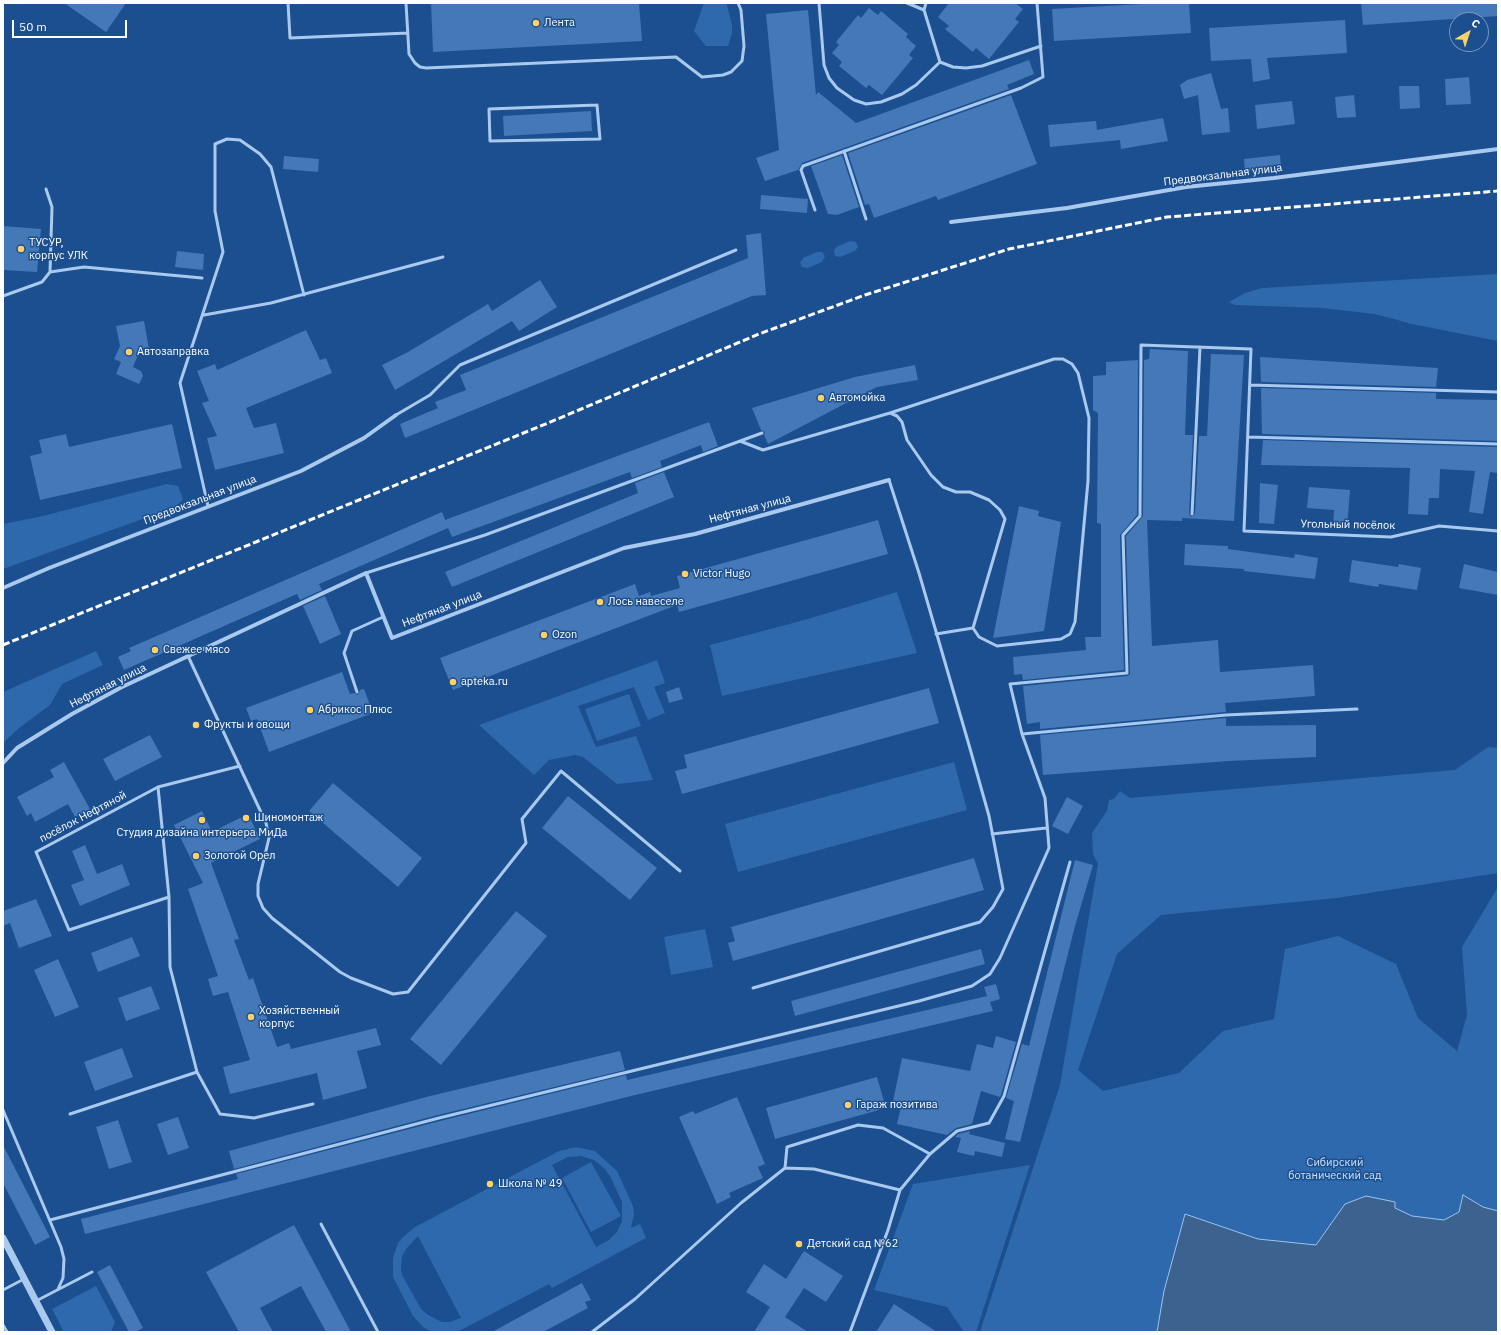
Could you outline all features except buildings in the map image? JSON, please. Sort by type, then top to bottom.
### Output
[{"type":"street","name":"Предвокзальная улица","points":[[951,222],[1067,208],[1186,187],[1274,178],[1498,148]]},
{"type":"street","name":"Предвокзальная улица","points":[[3,588],[208,506],[301,471],[364,438],[396,415]]},
{"type":"street","name":"Нефтяная улица","points":[[3,763],[17,748],[72,714],[122,687],[366,573],[392,638],[624,548],[695,534],[889,480]]},
{"type":"street","points":[[3,1238],[52,1332]]},
{"type":"lane","points":[[288,3],[290,38],[408,33]]},
{"type":"lane","points":[[406,3],[409,54],[411,59],[420,67],[426,68],[676,58],[702,77],[723,75],[731,72],[742,61],[744,46],[741,10],[738,3]]},
{"type":"lane","points":[[819,3],[824,65],[829,78],[837,88],[854,100],[866,104],[881,102],[902,94],[916,85],[940,62]]},
{"type":"lane","points":[[906,3],[924,10]]},
{"type":"lane","points":[[926,3],[924,10],[940,62]]},
{"type":"lane","points":[[815,210],[801,170],[803,166],[1021,88],[1043,77],[1037,3]]},
{"type":"lane","points":[[940,62],[953,67],[966,68],[982,66],[1041,46]]},
{"type":"lane","points":[[597,105],[600,139],[490,141],[489,109],[597,105]]},
{"type":"lane","points":[[208,506],[180,383],[204,315],[223,252],[215,211],[216,144],[227,139],[240,140],[260,154],[271,167],[304,295]]},
{"type":"lane","points":[[844,151],[866,219]]},
{"type":"lane","points":[[3,296],[42,282],[50,272],[52,207],[46,189]]},
{"type":"lane","points":[[396,415],[430,395],[460,365],[736,250]]},
{"type":"lane","points":[[204,315],[271,304],[443,257]]},
{"type":"lane","points":[[50,272],[84,267],[202,278]]},
{"type":"lane","points":[[50,1220],[439,1118],[912,1003],[972,986],[990,974],[1000,958],[1049,848],[1046,828],[1045,798],[1022,734],[1010,684],[1126,672],[1123,535],[1140,516],[1141,345],[1251,349],[1248,437],[1498,444]]},
{"type":"lane","points":[[1192,514],[1200,347]]},
{"type":"lane","points":[[740,441],[763,450],[890,413],[1054,359],[1063,359],[1072,364],[1078,373],[1089,418],[1088,481],[1075,622],[1070,634],[1062,639],[997,646],[979,637],[973,628]]},
{"type":"lane","points":[[1250,385],[1498,392]]},
{"type":"lane","points":[[890,413],[897,416],[902,422],[907,440],[931,475],[943,487],[956,492],[970,492],[989,500],[1000,510],[1005,519],[973,628]]},
{"type":"lane","points":[[366,573],[485,535],[762,433]]},
{"type":"lane","name":"Угольный посёлок","points":[[1248,437],[1244,531],[1391,537],[1439,526],[1498,531]]},
{"type":"lane","points":[[753,988],[980,922],[993,907],[1003,889],[992,834],[969,745],[936,634],[920,573],[889,480]]},
{"type":"lane","points":[[357,692],[344,653],[352,631],[383,617]]},
{"type":"lane","points":[[936,634],[973,628]]},
{"type":"lane","points":[[188,656],[266,823],[269,838],[258,884],[258,896],[263,908],[272,918],[340,972],[351,978],[393,994],[408,992],[526,843],[522,819],[562,771],[680,871]]},
{"type":"lane","points":[[1022,734],[1226,715],[1357,709]]},
{"type":"lane","points":[[240,766],[158,787],[169,897],[170,967],[197,1072],[220,1114],[254,1118],[313,1104]]},
{"type":"lane","name":"посёлок Нефтяной","points":[[158,787],[36,852],[69,930],[169,897]]},
{"type":"lane","points":[[992,834],[1046,828]]},
{"type":"lane","points":[[850,1332],[888,1230],[900,1190],[930,1154],[957,1131],[989,1123],[1004,1096],[1070,862]]},
{"type":"lane","points":[[70,1114],[197,1072]]},
{"type":"lane","points":[[3,1110],[61,1247],[64,1259],[63,1278],[58,1290]]},
{"type":"lane","points":[[785,1168],[787,1147],[858,1125],[883,1128],[930,1154]]},
{"type":"lane","points":[[592,1332],[635,1299],[741,1203],[785,1168],[814,1169],[900,1190]]},
{"type":"lane","points":[[321,1224],[378,1332]]},
{"type":"lane","points":[[36,1301],[92,1272]]},
{"type":"lane","points":[[3,1290],[24,1279]]},
{"type":"lane","points":[[3,1325],[7,1332]]},
{"type":"green space","points":[[704,3],[726,3],[732,25],[732,33],[728,46],[706,46],[694,31]]},
{"type":"green space","points":[[850,241],[856,242],[858,247],[855,251],[840,257],[835,256],[834,250],[838,246]]},
{"type":"green space","points":[[817,252],[822,252],[825,256],[822,262],[808,268],[802,267],[800,263],[803,258]]},
{"type":"green space","points":[[1498,274],[1498,341],[1412,324],[1375,314],[1322,308],[1235,305],[1229,302],[1245,293],[1262,288]]},
{"type":"green space","points":[[167,484],[178,486],[183,499],[176,507],[3,569],[3,524],[43,516]]},
{"type":"green space","points":[[897,592],[917,653],[722,696],[710,645],[808,619]]},
{"type":"green space","points":[[96,651],[103,665],[62,684],[50,705],[19,728],[3,743],[3,692]]},
{"type":"green space","points":[[657,660],[665,683],[654,687],[665,713],[648,720],[634,687],[578,706],[596,747],[636,736],[653,780],[617,784],[583,757],[575,755],[549,760],[534,775],[479,725]]},
{"type":"green space","points":[[629,694],[641,726],[597,741],[585,709]]},
{"type":"green space","name":"Сибирский ботанический сад","points":[[1488,747],[1498,748],[1498,873],[1337,898],[1161,915],[1117,954],[1078,1070],[1103,1091],[1179,1073],[1223,1031],[1274,1019],[1285,949],[1338,936],[1396,964],[1418,1018],[1457,1051],[1467,1015],[1462,947],[1498,887],[1498,1332],[980,1332],[1060,1085],[1098,864],[1093,854],[1092,833],[1107,811],[1109,800],[1114,799],[1120,791],[1130,798],[1455,770]]},
{"type":"green space","points":[[954,762],[967,810],[738,872],[725,824]]},
{"type":"green space","points":[[705,929],[713,967],[671,975],[664,937]]},
{"type":"green space","points":[[576,1147],[595,1151],[617,1171],[633,1206],[634,1214],[631,1228],[640,1224],[646,1238],[552,1288],[549,1284],[457,1332],[432,1332],[423,1327],[413,1316],[393,1277],[393,1258],[398,1243],[415,1227],[559,1151]],"holes":[[[581,1156],[594,1160],[604,1168],[611,1178],[622,1202],[622,1221],[617,1232],[609,1240],[596,1247],[552,1165],[568,1157]],[[418,1236],[461,1318],[450,1322],[442,1322],[428,1315],[421,1309],[402,1275],[402,1256],[406,1249]]]},
{"type":"green space","points":[[591,1162],[621,1216],[591,1232],[562,1178]]},
{"type":"green space","points":[[1030,1165],[976,1332],[964,1332],[947,1307],[874,1290],[913,1184]]},
{"type":"green space","points":[[96,1286],[115,1322],[111,1332],[64,1332],[52,1309]]},
{"type":"shaded area","points":[[1463,1195],[1483,1207],[1498,1211],[1498,1332],[1157,1332],[1164,1291],[1185,1214],[1258,1239],[1316,1245],[1345,1204],[1366,1196],[1395,1202],[1395,1208],[1412,1216],[1444,1220],[1459,1212]]},
{"type":"railway","points":[[3,645],[548,423],[759,334],[865,295],[1009,249],[1167,217],[1498,191]]},
{"type":"place","name":"Лента","points":[[536,23]]},
{"type":"place","name":"ТУСУР, корпус УЛК","points":[[21,249]]},
{"type":"place","name":"Автозаправка","points":[[129,352]]},
{"type":"place","name":"Автомойка","points":[[821,398]]},
{"type":"place","name":"Victor Hugo","points":[[685,574]]},
{"type":"place","name":"Лось навеселе","points":[[600,602]]},
{"type":"place","name":"Ozon","points":[[544,635]]},
{"type":"place","name":"Свежее мясо","points":[[155,650]]},
{"type":"place","name":"apteka.ru","points":[[453,682]]},
{"type":"place","name":"Абрикос Плюс","points":[[310,710]]},
{"type":"place","name":"Фрукты и овощи","points":[[196,725]]},
{"type":"place","name":"Шиномонтаж","points":[[246,818]]},
{"type":"place","name":"Студия дизайна интерьера МиДа","points":[[202,820]]},
{"type":"place","name":"Золотой Орел","points":[[196,856]]},
{"type":"place","name":"Хозяйственный корпус","points":[[251,1017]]},
{"type":"place","name":"Гараж позитива","points":[[848,1105]]},
{"type":"place","name":"Школа № 49","points":[[490,1184]]},
{"type":"place","name":"Детский сад №62","points":[[799,1244]]}]
